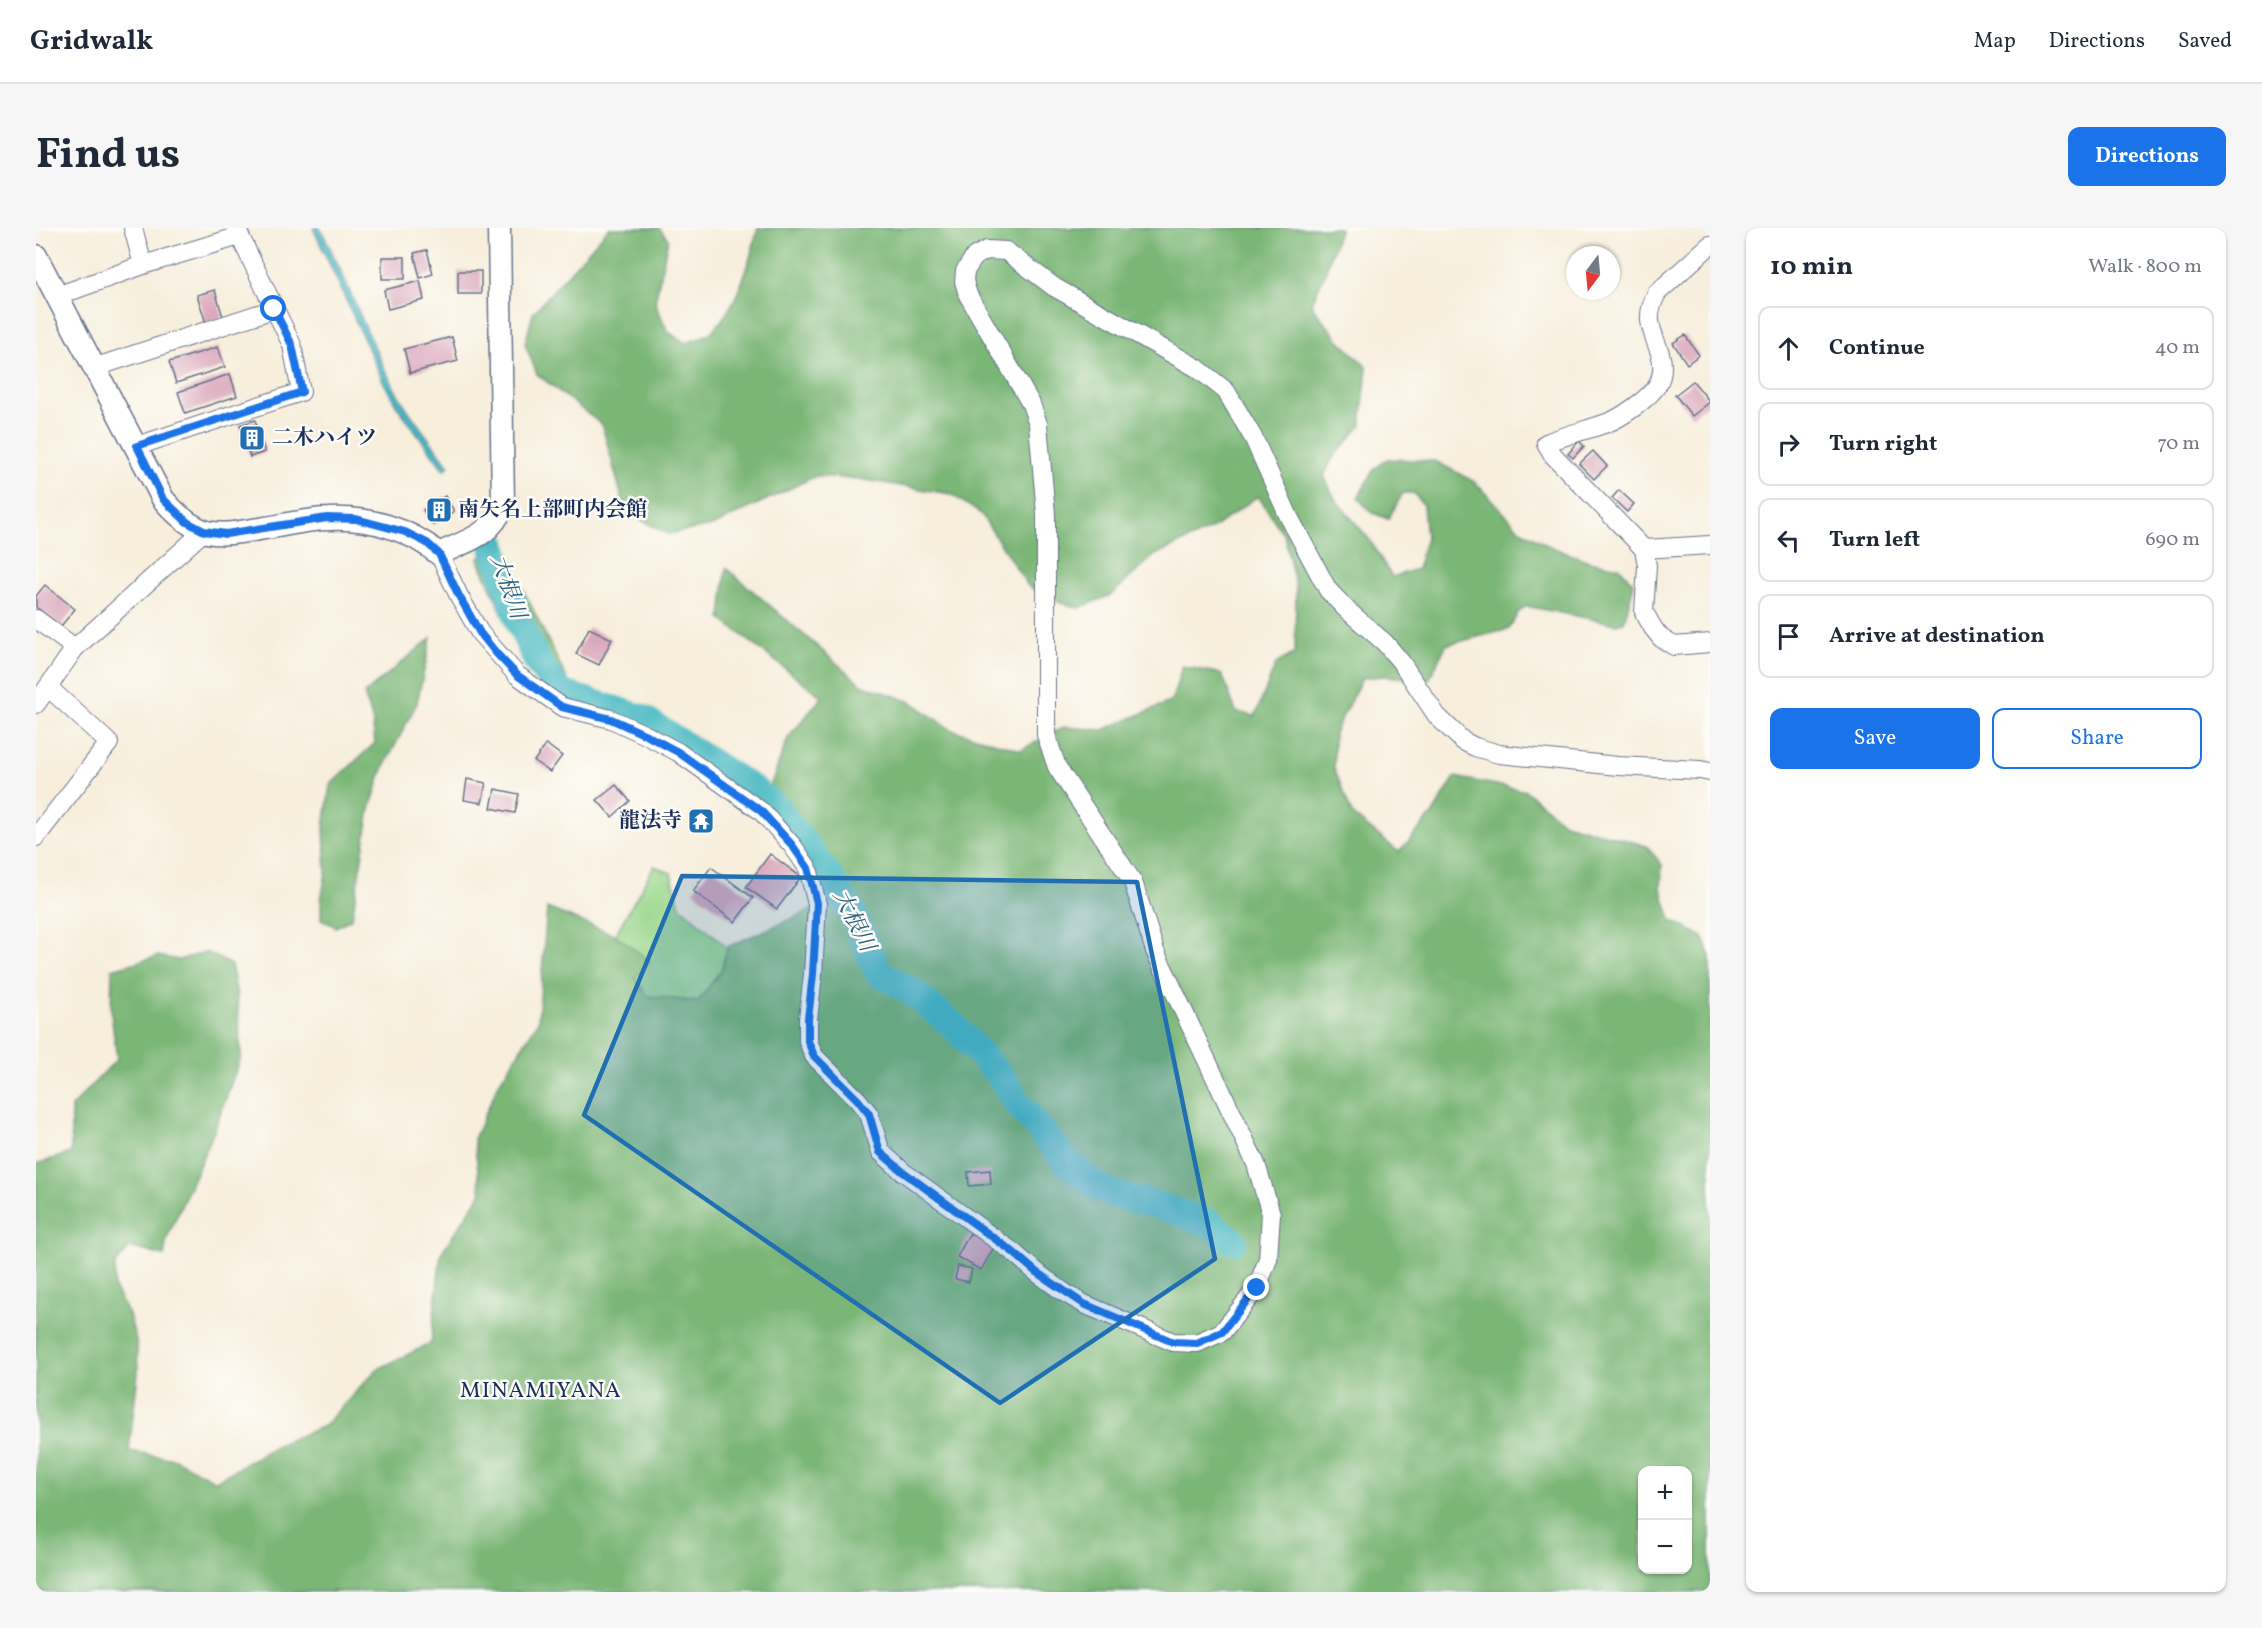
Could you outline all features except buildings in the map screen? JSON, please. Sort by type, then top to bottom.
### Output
[{"type":"street","points":[[133,228],[143,265]]},
{"type":"street","points":[[439,554],[488,531],[503,506],[499,228]]},
{"type":"street","points":[[57,296],[238,232],[292,345],[302,392],[137,446]]},
{"type":"street","points":[[1710,245],[1657,293],[1652,302],[1648,314],[1663,363],[1658,385],[1637,405],[1609,422],[1546,443],[1552,455],[1644,549],[1647,566],[1644,612],[1661,638],[1674,646],[1710,643]]},
{"type":"street","points":[[36,256],[163,499],[187,522],[204,531],[226,534],[327,518],[356,519],[405,532],[427,543],[439,554],[480,633],[517,675],[562,707],[611,719],[678,752],[761,811],[792,845],[808,868],[817,903],[808,1041],[814,1056],[869,1114],[880,1152],[1065,1293],[1084,1304],[1173,1342],[1197,1343],[1222,1332],[1257,1288],[1268,1259],[1271,1214],[1256,1164],[1155,951],[1133,882],[1057,767],[1046,735],[1046,514],[1038,424],[1031,404],[968,295],[964,281],[965,271],[975,256],[987,250],[1006,251],[1054,287],[1197,368],[1226,391],[1254,439],[1289,517],[1328,590],[1385,643],[1401,662],[1437,716],[1463,741],[1499,754],[1618,766],[1707,768]]},
{"type":"street","points":[[96,367],[274,309]]},
{"type":"street","points":[[36,704],[75,648],[204,531]]},
{"type":"street","points":[[1644,549],[1710,545]]},
{"type":"street","points":[[36,619],[75,648]]},
{"type":"street","points":[[36,837],[109,743],[49,688]]},
{"type":"highlighted area","points":[[682,876],[1137,882],[1215,1259],[1000,1403],[584,1115]]},
{"type":"green space","points":[[609,228],[659,228],[668,239],[655,302],[668,332],[686,343],[709,333],[729,309],[742,283],[758,228],[1340,228],[1324,276],[1311,305],[1339,340],[1367,367],[1361,426],[1332,459],[1324,476],[1335,499],[1369,539],[1392,577],[1417,569],[1426,538],[1423,505],[1414,493],[1403,493],[1388,519],[1371,512],[1358,498],[1374,469],[1387,459],[1435,461],[1475,482],[1519,529],[1551,547],[1589,561],[1619,567],[1634,584],[1624,622],[1616,624],[1526,606],[1518,613],[1509,629],[1446,645],[1429,680],[1383,676],[1362,678],[1334,733],[1334,768],[1352,814],[1399,852],[1432,815],[1455,777],[1526,791],[1564,823],[1647,846],[1662,865],[1661,888],[1671,920],[1703,937],[1710,955],[1710,1592],[36,1592],[36,1164],[71,1153],[71,1107],[117,1059],[111,1013],[112,969],[158,956],[179,960],[207,952],[231,965],[237,995],[241,1057],[212,1136],[167,1238],[164,1256],[130,1247],[115,1265],[114,1288],[129,1315],[137,1344],[138,1373],[129,1451],[175,1459],[216,1481],[277,1445],[324,1426],[376,1370],[431,1343],[441,1253],[481,1194],[474,1139],[499,1083],[538,1022],[547,908],[615,935],[650,961],[635,978],[647,996],[698,1002],[722,969],[727,947],[822,905],[813,865],[799,838],[761,811],[788,738],[822,697],[721,619],[726,568],[861,684],[911,702],[952,730],[1021,750],[1064,727],[1103,730],[1172,701],[1182,666],[1222,674],[1236,712],[1255,716],[1276,664],[1295,653],[1296,589],[1284,535],[1258,496],[1213,528],[1155,555],[1111,595],[1079,608],[1061,603],[1028,586],[981,514],[951,494],[859,479],[816,476],[712,526],[668,534],[626,512],[602,425],[537,374],[525,344],[533,313]]},
{"type":"green space","points":[[500,542],[584,714],[544,695],[513,637],[478,559]]},
{"type":"green space","points":[[431,638],[417,703],[382,771],[370,809],[352,918],[336,927],[321,919],[321,900],[326,873],[324,828],[330,785],[375,743],[372,718],[364,694]]},
{"type":"green space","points":[[654,866],[671,873],[680,906],[727,947],[722,969],[698,1002],[647,996],[634,978],[615,935]]},
{"type":"water","points":[[313,228],[320,228],[395,390],[449,466],[444,470],[397,406],[384,383]]},
{"type":"waterway","name":"大根川","points":[[492,543],[520,625],[537,661],[560,693],[642,718],[754,790],[780,812],[830,878],[853,915],[878,972],[912,992],[952,1024],[1002,1078],[1019,1105],[1067,1162],[1092,1183],[1114,1195],[1156,1205],[1208,1222],[1233,1241]]},
{"type":"place","name":"二木ハイツ","points":[[252,438]]},
{"type":"place","name":"南矢名上部町内会館","points":[[439,510]]},
{"type":"place","name":"龍法寺","points":[[701,821]]},
{"type":"district","name":"MINAMIYANA","points":[[541,1391]]},
{"type":"route","points":[[274,309],[292,345],[302,392],[137,446],[163,499],[172,510],[187,522],[204,531],[226,534],[327,518],[356,519],[405,532],[427,543],[439,554],[480,633],[517,675],[562,707],[611,719],[678,752],[761,811],[792,845],[808,868],[817,903],[808,1041],[814,1056],[869,1114],[880,1152],[1065,1293],[1084,1304],[1173,1342],[1197,1343],[1222,1332],[1257,1288]]}]
